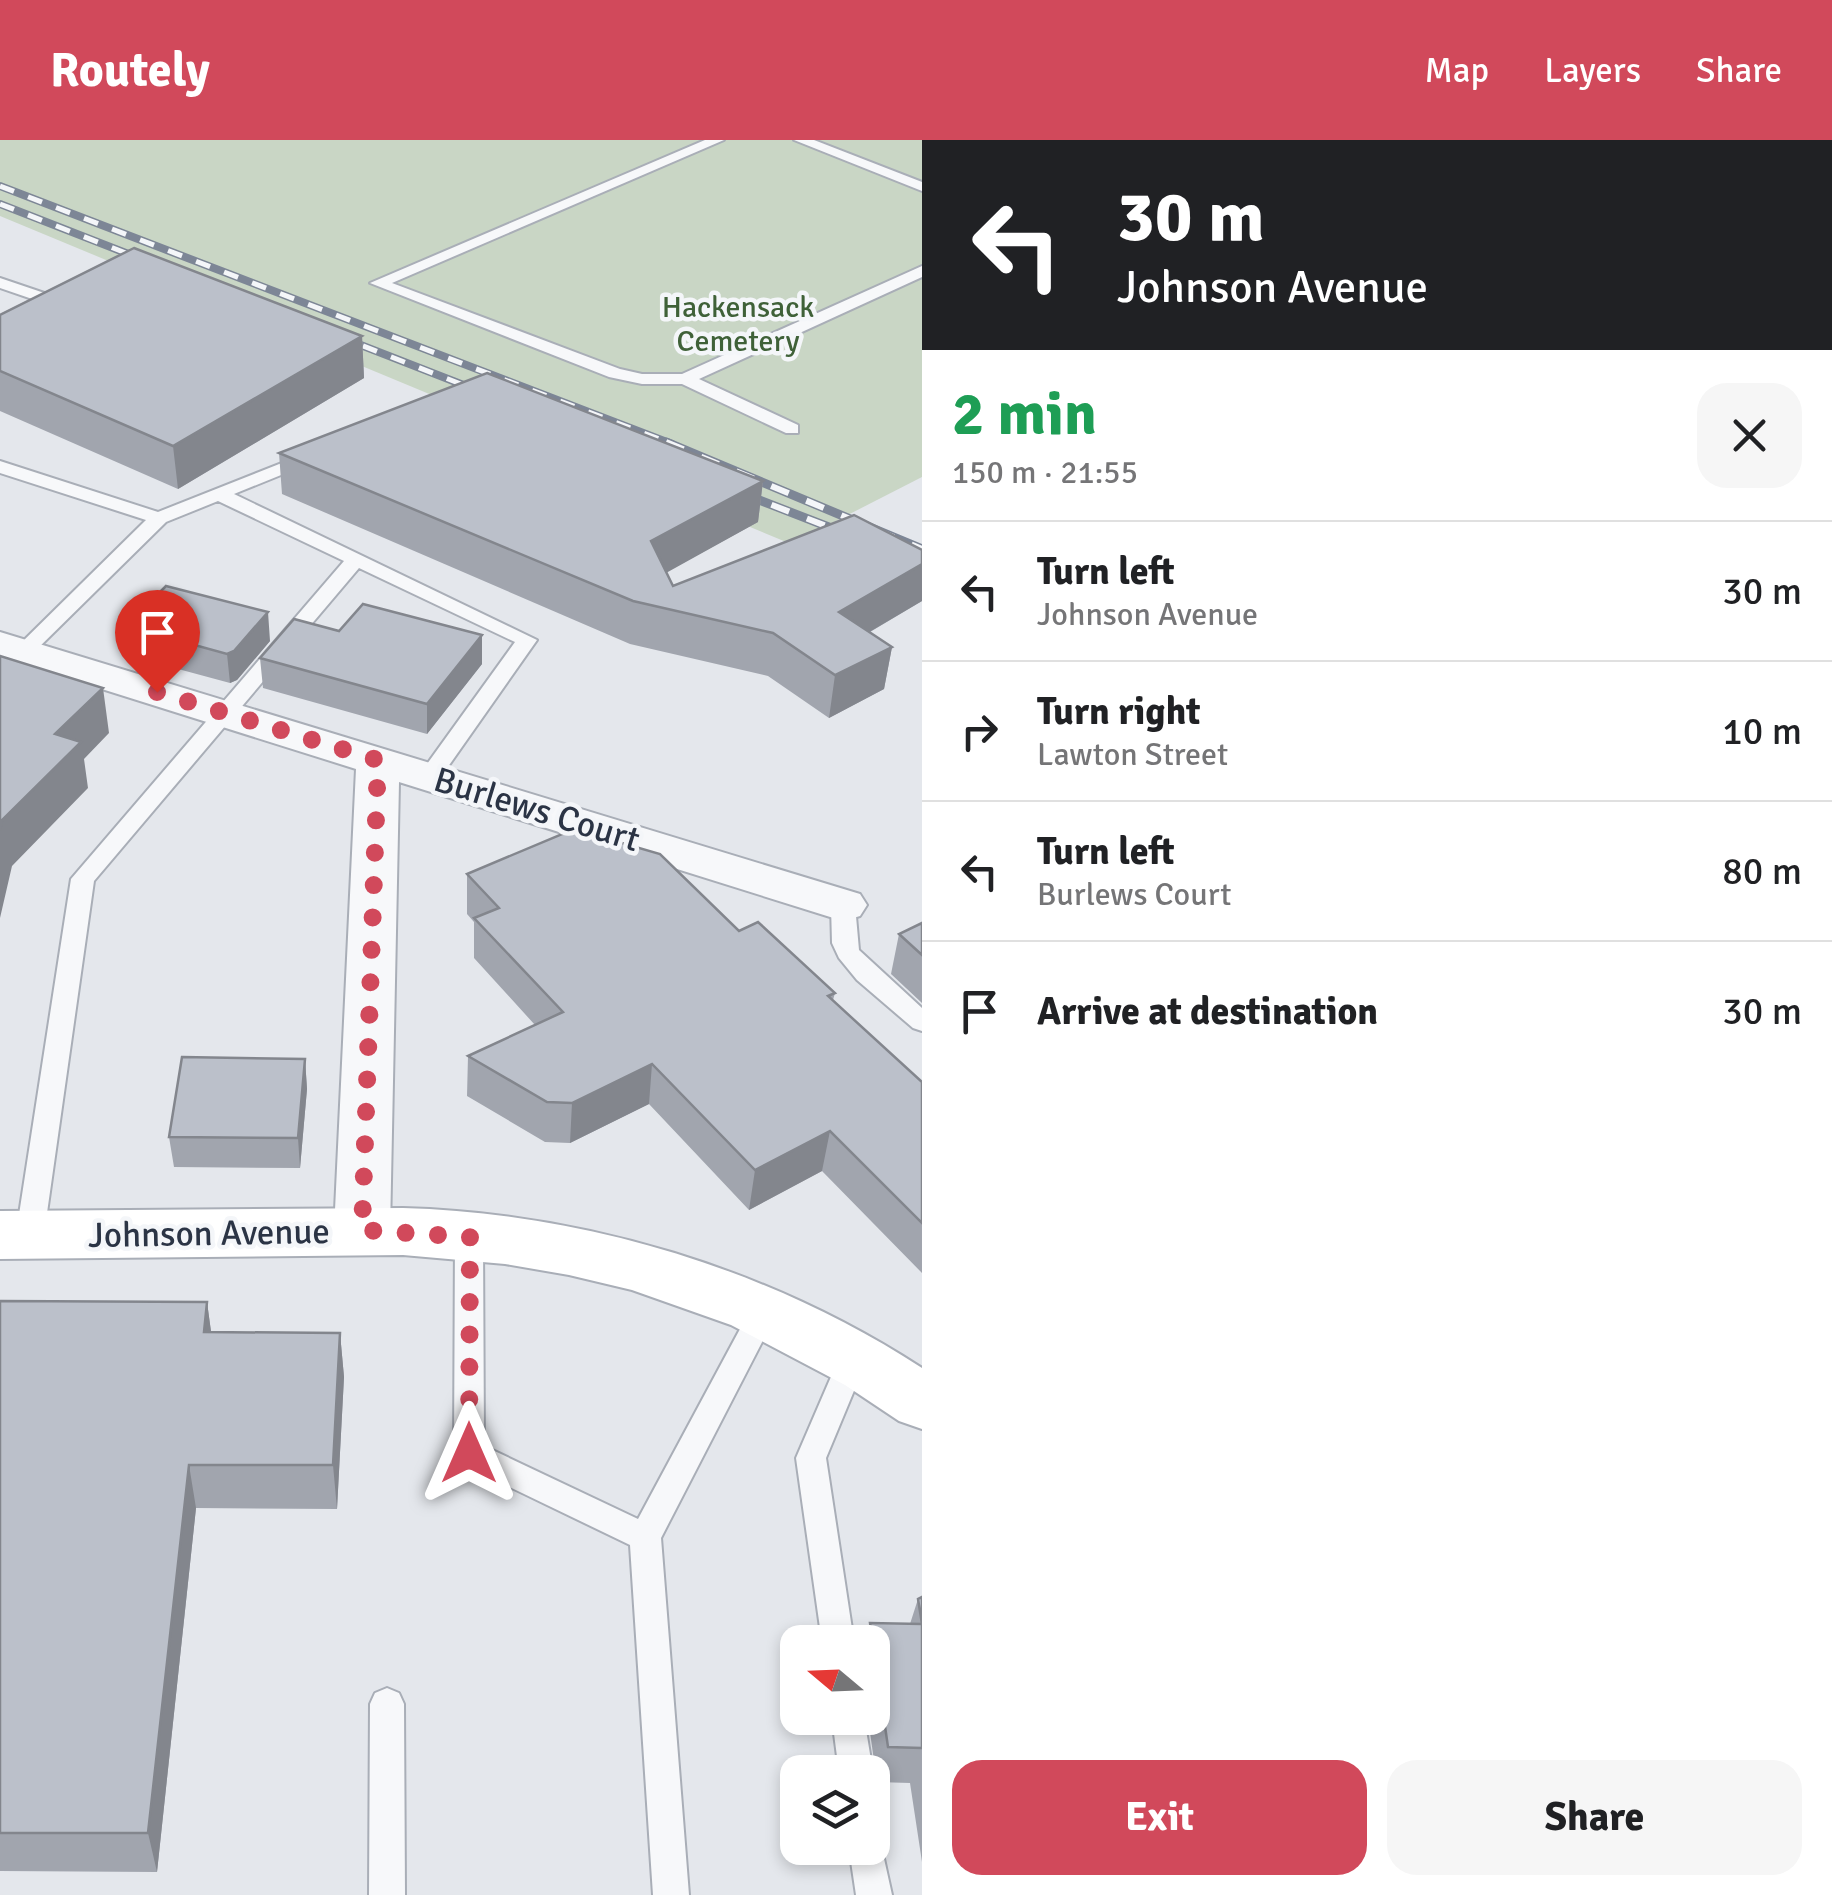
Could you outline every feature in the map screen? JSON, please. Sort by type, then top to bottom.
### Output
[{"type":"main road","name":"Johnson Avenue","points":[[15,1234],[362,1230],[470,1237],[573,1250],[684,1280],[764,1312],[853,1358],[922,1402]]},
{"type":"street","name":"Burlews Court","points":[[12,648],[844,904]]},
{"type":"street","points":[[362,1230],[378,760]]},
{"type":"lane","points":[[717,140],[378,284],[616,373],[642,380],[685,379],[922,271]]},
{"type":"lane","points":[[801,140],[922,187]]},
{"type":"lane","points":[[0,283],[56,302],[0,325]]},
{"type":"lane","points":[[685,379],[792,429]]},
{"type":"lane","points":[[12,648],[159,518],[327,450]]},
{"type":"lane","points":[[0,467],[159,518]]},
{"type":"lane","points":[[217,493],[527,640],[430,776]]},
{"type":"lane","points":[[15,1234],[83,879],[356,560]]},
{"type":"lane","points":[[844,904],[848,922],[844,942],[850,958],[922,1022]]},
{"type":"lane","points":[[470,1237],[469,1453],[645,1538]]},
{"type":"lane","points":[[671,1895],[645,1538],[764,1312]]},
{"type":"lane","points":[[836,1625],[811,1458],[853,1358]]},
{"type":"lane","points":[[386,1895],[387,1704]]},
{"type":"lane","points":[[870,1865],[874,1895]]},
{"type":"green space","name":"Hackensack Cemetery","points":[[0,140],[922,140],[922,477],[791,544],[0,216]]},
{"type":"building","points":[[134,248],[362,336],[173,446],[0,371],[0,315]]},
{"type":"building","points":[[487,373],[763,481],[651,541],[673,586],[854,515],[922,550],[922,564],[839,612],[892,647],[835,675],[773,633],[633,601],[279,453]]},
{"type":"building","points":[[166,586],[268,612],[227,654],[126,626]]},
{"type":"building","points":[[363,604],[482,635],[427,704],[260,658],[294,619],[339,631]]},
{"type":"building","points":[[0,656],[103,688],[55,734],[81,742],[2,820],[0,830]]},
{"type":"building","points":[[574,829],[660,854],[739,931],[758,922],[835,993],[828,996],[922,1082],[922,1223],[830,1131],[755,1170],[652,1064],[572,1103],[547,1102],[468,1056],[563,1012],[474,918],[499,908],[467,874]]},
{"type":"building","points":[[922,923],[922,955],[899,934]]},
{"type":"building","points":[[182,1057],[305,1059],[298,1138],[169,1137]]},
{"type":"building","points":[[0,1301],[207,1302],[204,1332],[340,1333],[333,1465],[189,1465],[148,1833],[0,1833]]},
{"type":"building","points":[[870,1623],[922,1624],[922,1748],[888,1747],[890,1625]]},
{"type":"railway","points":[[0,186],[672,444]]},
{"type":"railway","points":[[0,204],[149,262]]},
{"type":"railway","points":[[335,335],[484,393]]},
{"type":"railway","points":[[666,442],[922,549]]},
{"type":"railway","points":[[736,491],[852,536]]},
{"type":"route","points":[[157,692],[378,760],[362,1230],[470,1237],[469,1453]]}]
